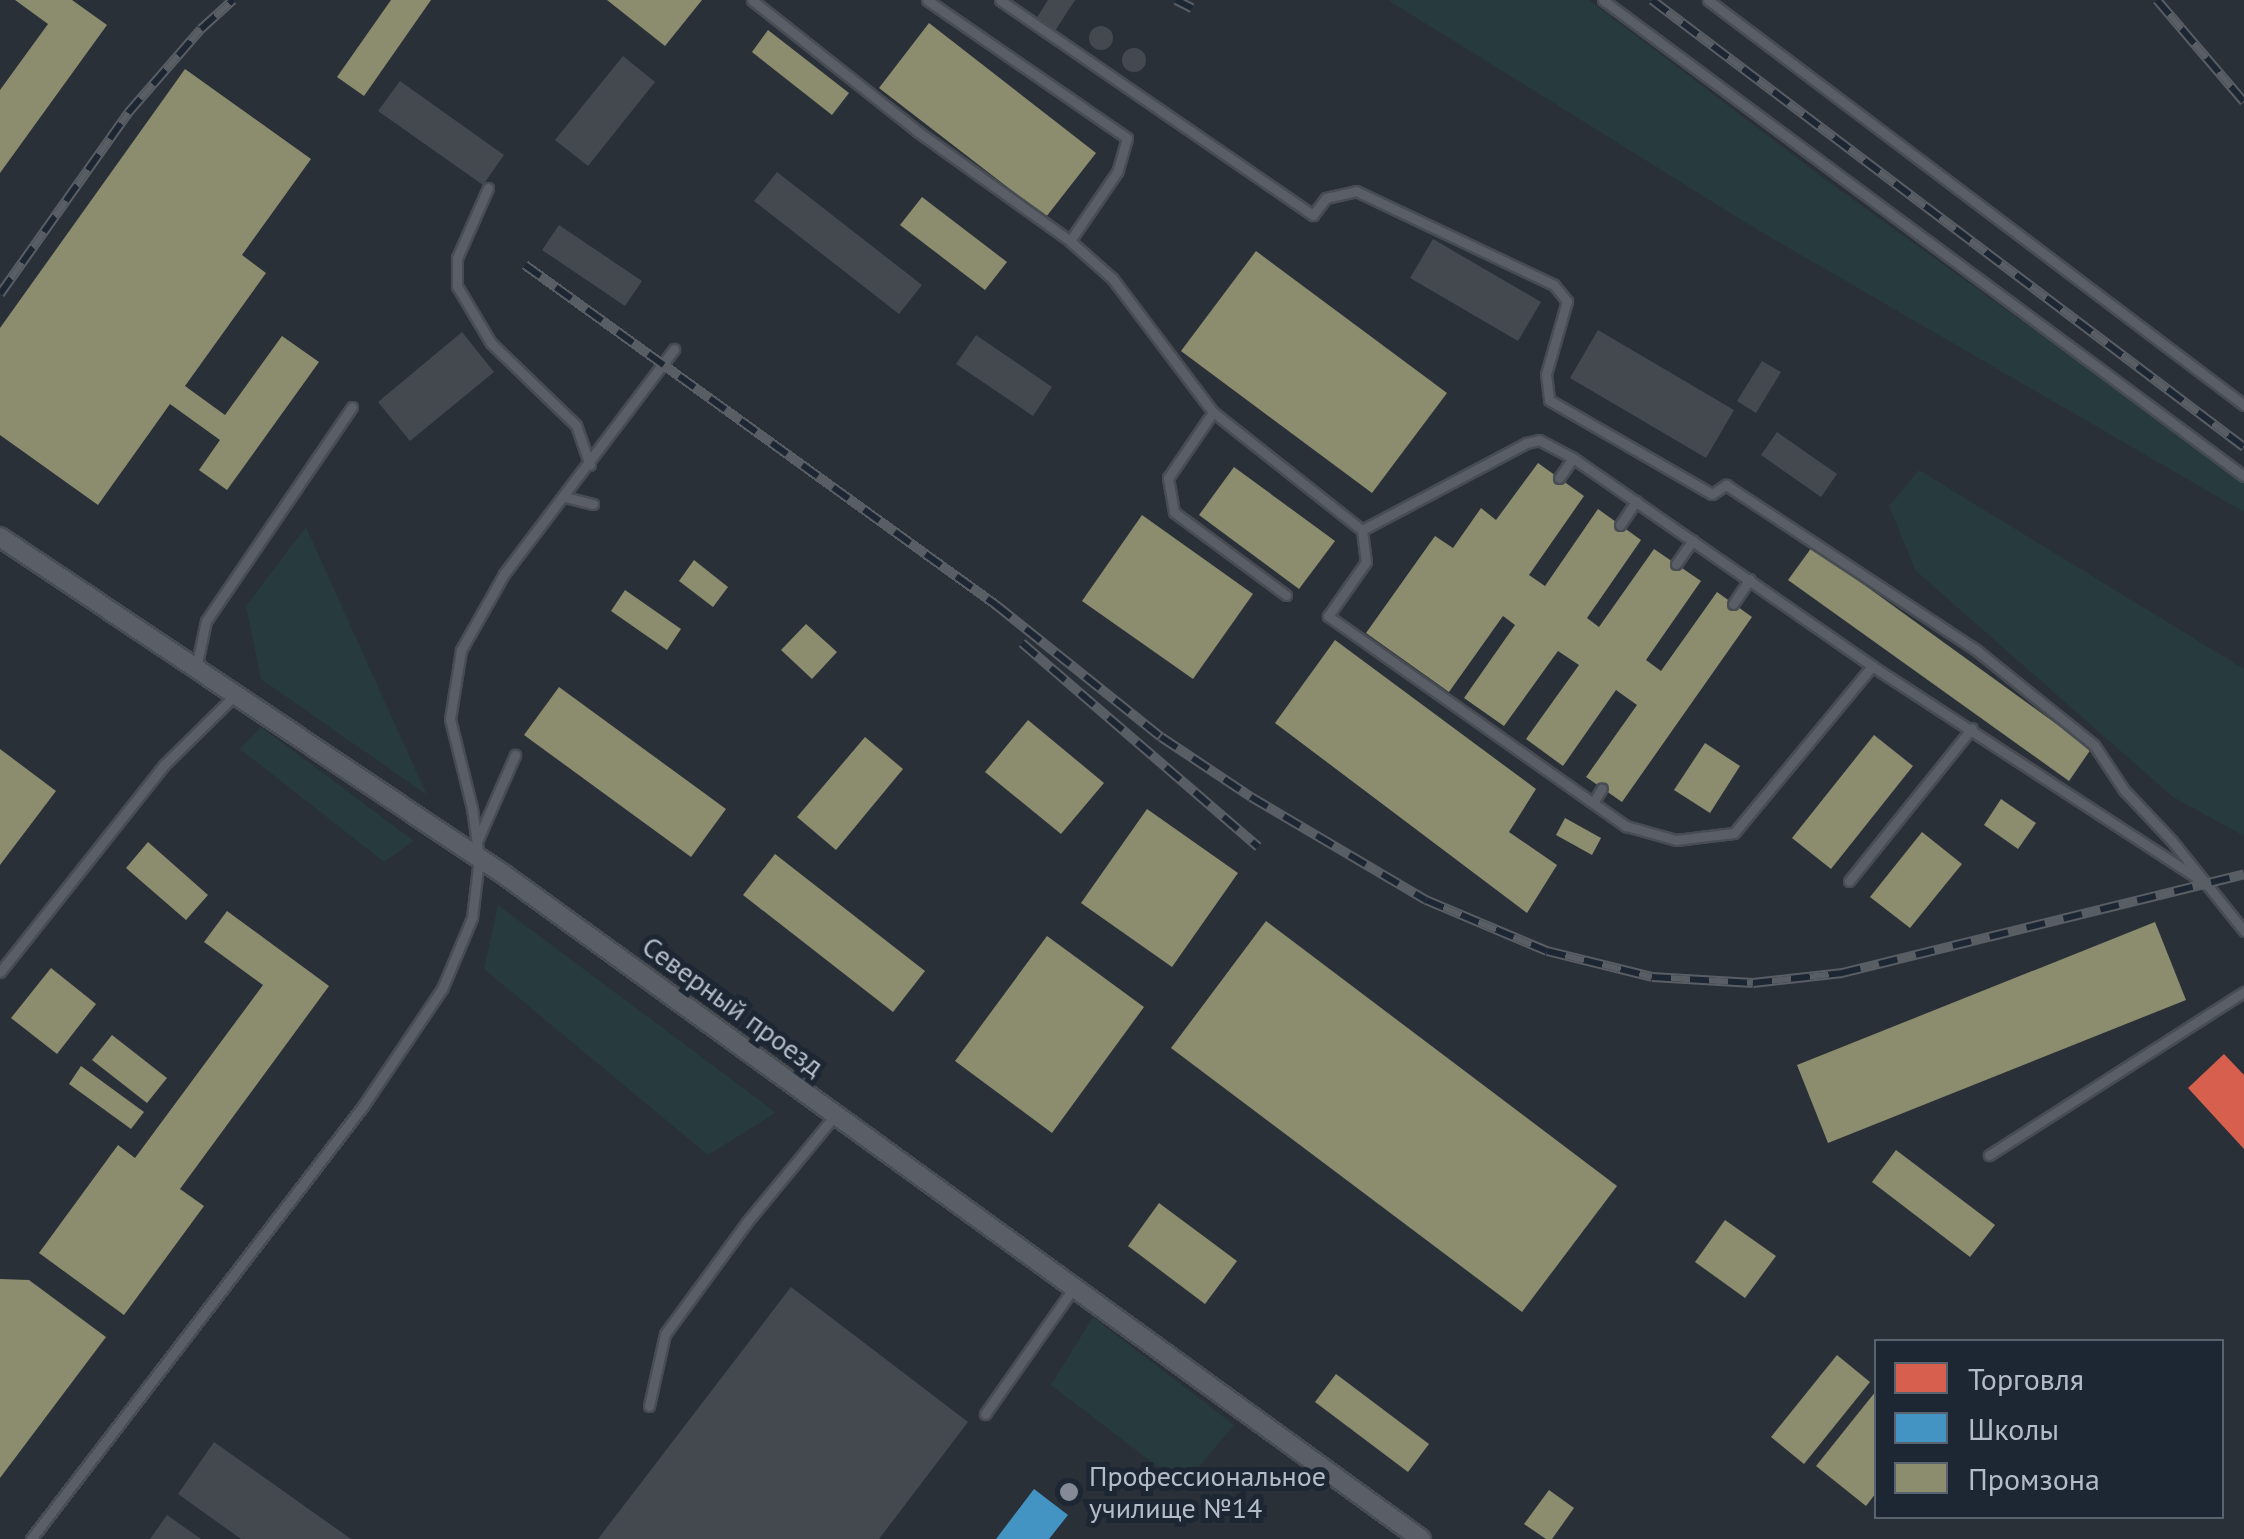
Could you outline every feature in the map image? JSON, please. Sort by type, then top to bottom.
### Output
[{"type":"street","name":"Северный проезд","points":[[0,537],[235,695],[478,850],[1421,1539]]},
{"type":"lane","points":[[752,0],[917,131],[1070,241],[1112,278],[1212,412],[1362,530],[1366,562],[1328,616],[1626,826],[1676,840],[1734,833],[1872,666]]},
{"type":"lane","points":[[927,0],[1127,138],[1117,172],[1070,241]]},
{"type":"lane","points":[[1000,0],[1312,215],[1326,198],[1356,191],[1554,284],[1567,300],[1546,374],[1549,400],[1712,494],[1726,485],[1975,649],[2094,745],[2124,790],[2172,841],[2244,931]]},
{"type":"lane","points":[[1603,0],[2244,476]]},
{"type":"lane","points":[[1708,0],[2244,405]]},
{"type":"lane","points":[[488,188],[457,258],[457,286],[492,343],[576,424],[590,465]]},
{"type":"lane","points":[[478,850],[450,719],[461,650],[504,574],[674,349]]},
{"type":"lane","points":[[196,668],[206,621],[352,407]]},
{"type":"lane","points":[[1212,412],[1168,478],[1174,512],[1286,595]]},
{"type":"lane","points":[[1362,530],[1526,443],[1550,444],[1872,666],[2203,881]]},
{"type":"lane","points":[[1559,478],[1573,458]]},
{"type":"lane","points":[[564,497],[592,504]]},
{"type":"lane","points":[[1620,525],[1636,501]]},
{"type":"lane","points":[[1676,564],[1693,540]]},
{"type":"lane","points":[[1733,604],[1750,579]]},
{"type":"lane","points":[[0,972],[164,766],[235,695]]},
{"type":"lane","points":[[1479,724],[1486,713]]},
{"type":"lane","points":[[1850,881],[1972,728]]},
{"type":"lane","points":[[1534,762],[1542,751]]},
{"type":"lane","points":[[32,1539],[363,1106],[442,989],[472,918],[478,850],[516,755]]},
{"type":"lane","points":[[1592,803],[1602,788]]},
{"type":"lane","points":[[1989,1155],[2244,992]]},
{"type":"lane","points":[[649,1406],[665,1334],[747,1222],[836,1114]]},
{"type":"lane","points":[[985,1414],[1075,1286]]},
{"type":"green space","points":[[1388,0],[1589,0],[1826,180],[2244,481],[2244,512],[1758,230]]},
{"type":"green space","points":[[1919,470],[2244,669],[2244,836],[2173,797],[1916,571],[1889,506]]},
{"type":"green space","points":[[306,527],[427,795],[261,679],[246,606]]},
{"type":"green space","points":[[261,727],[414,841],[384,862],[240,749]]},
{"type":"green space","points":[[498,905],[775,1113],[708,1155],[484,969]]},
{"type":"green space","points":[[1093,1317],[1234,1425],[1183,1486],[1051,1385]]},
{"type":"building: Торговля","points":[[2224,1054],[2244,1075],[2244,1149],[2188,1088]]},
{"type":"building: Школы","points":[[1034,1489],[1068,1515],[1049,1539],[996,1539]]},
{"type":"building: Промзона","points":[[15,0],[72,0],[107,25],[0,173],[0,90],[48,24]]},
{"type":"building: Промзона","points":[[391,0],[431,0],[364,96],[337,77]]},
{"type":"building: Промзона","points":[[607,0],[702,0],[665,46]]},
{"type":"building: Промзона","points":[[929,23],[1096,153],[1046,217],[879,88]]},
{"type":"building: Промзона","points":[[768,30],[849,93],[832,115],[752,52]]},
{"type":"building: Промзона","points":[[185,69],[311,159],[242,255],[266,273],[185,386],[225,415],[282,336],[319,362],[227,490],[199,470],[220,440],[170,404],[98,505],[0,435],[0,328]]},
{"type":"building: Промзона","points":[[922,197],[1007,262],[985,290],[900,225]]},
{"type":"building: Промзона","points":[[1256,251],[1447,393],[1372,493],[1181,351]]},
{"type":"building: Промзона","points":[[1538,463],[1584,496],[1529,575],[1545,586],[1598,509],[1641,540],[1587,618],[1599,627],[1654,549],[1701,581],[1646,660],[1661,671],[1717,592],[1752,617],[1622,802],[1586,777],[1637,705],[1616,690],[1563,766],[1526,739],[1579,665],[1558,651],[1504,726],[1464,698],[1515,625],[1503,616],[1449,692],[1366,633],[1435,536],[1453,548],[1481,508],[1496,520]]},
{"type":"building: Промзона","points":[[1234,467],[1335,541],[1299,589],[1199,515]]},
{"type":"building: Промзона","points":[[1142,515],[1253,594],[1193,679],[1082,601]]},
{"type":"building: Промзона","points":[[1812,547],[2091,749],[2069,781],[1788,580]]},
{"type":"building: Промзона","points":[[694,560],[728,587],[713,607],[679,581]]},
{"type":"building: Промзона","points":[[625,590],[681,629],[667,650],[611,611]]},
{"type":"building: Промзона","points":[[806,624],[837,652],[812,679],[781,650]]},
{"type":"building: Промзона","points":[[1335,640],[1536,789],[1509,832],[1557,865],[1527,913],[1275,723]]},
{"type":"building: Промзона","points":[[559,687],[726,809],[691,857],[524,735]]},
{"type":"building: Промзона","points":[[1028,720],[1104,783],[1061,834],[985,772]]},
{"type":"building: Промзона","points":[[1874,735],[1913,766],[1831,869],[1792,838]]},
{"type":"building: Промзона","points":[[865,737],[903,769],[836,850],[797,817]]},
{"type":"building: Промзона","points":[[1705,743],[1740,766],[1710,813],[1674,790]]},
{"type":"building: Промзона","points":[[0,749],[56,791],[0,865]]},
{"type":"building: Промзона","points":[[2001,799],[2036,823],[2018,849],[1984,825]]},
{"type":"building: Промзона","points":[[1147,809],[1238,873],[1172,967],[1081,903]]},
{"type":"building: Промзона","points":[[1565,818],[1601,838],[1592,855],[1556,835]]},
{"type":"building: Промзона","points":[[1922,832],[1962,864],[1910,928],[1870,897]]},
{"type":"building: Промзона","points":[[148,842],[208,895],[186,920],[126,868]]},
{"type":"building: Промзона","points":[[775,854],[925,971],[893,1012],[743,895]]},
{"type":"building: Промзона","points":[[227,911],[329,986],[180,1189],[204,1206],[124,1315],[39,1253],[118,1145],[135,1158],[263,985],[204,942]]},
{"type":"building: Промзона","points":[[1266,921],[1617,1186],[1522,1312],[1171,1048]]},
{"type":"building: Промзона","points":[[2155,922],[2186,1000],[1828,1143],[1797,1065]]},
{"type":"building: Промзона","points":[[1047,936],[1144,1007],[1052,1133],[955,1061]]},
{"type":"building: Промзона","points":[[51,968],[96,1004],[57,1054],[11,1018]]},
{"type":"building: Промзона","points":[[112,1035],[167,1078],[147,1103],[92,1060]]},
{"type":"building: Промзона","points":[[81,1066],[144,1112],[131,1129],[69,1084]]},
{"type":"building: Промзона","points":[[1896,1150],[1995,1225],[1970,1257],[1872,1182]]},
{"type":"building: Промзона","points":[[1159,1203],[1237,1261],[1205,1304],[1128,1246]]},
{"type":"building: Промзона","points":[[1725,1220],[1776,1256],[1745,1298],[1695,1262]]},
{"type":"building: Промзона","points":[[0,1279],[29,1280],[106,1337],[0,1478]]},
{"type":"building: Промзона","points":[[1837,1355],[1870,1382],[1804,1464],[1771,1437]]},
{"type":"building: Промзона","points":[[1336,1374],[1429,1444],[1408,1472],[1315,1402]]},
{"type":"building: Промзона","points":[[1874,1394],[1874,1496],[1866,1506],[1816,1466]]},
{"type":"building: Промзона","points":[[1549,1490],[1574,1508],[1552,1539],[1546,1539],[1524,1524]]},
{"type":"building: Прочее","points":[[1048,0],[1075,0],[1053,34],[1034,22]]},
{"type":"building: Прочее","points":[[1101,26],[1113,38],[1101,50],[1089,38]]},
{"type":"building: Прочее","points":[[1134,48],[1146,60],[1134,72],[1122,60]]},
{"type":"building: Прочее","points":[[623,56],[655,82],[588,166],[555,140]]},
{"type":"building: Прочее","points":[[400,81],[504,155],[483,185],[378,111]]},
{"type":"building: Прочее","points":[[777,172],[922,285],[899,314],[754,201]]},
{"type":"building: Прочее","points":[[559,225],[642,281],[625,306],[542,250]]},
{"type":"building: Прочее","points":[[1433,239],[1541,302],[1518,341],[1410,278]]},
{"type":"building: Прочее","points":[[1598,330],[1734,410],[1706,458],[1570,378]]},
{"type":"building: Прочее","points":[[462,332],[494,372],[410,441],[378,402]]},
{"type":"building: Прочее","points":[[976,335],[1052,387],[1033,416],[956,364]]},
{"type":"building: Прочее","points":[[1762,361],[1781,372],[1756,413],[1737,401]]},
{"type":"building: Прочее","points":[[1777,432],[1837,474],[1821,497],[1761,455]]},
{"type":"building: Прочее","points":[[791,1287],[968,1422],[879,1539],[598,1539]]},
{"type":"building: Прочее","points":[[214,1442],[351,1539],[241,1539],[178,1494]]},
{"type":"building: Прочее","points":[[167,1515],[201,1539],[150,1539]]},
{"type":"railway","points":[[0,294],[128,113],[201,29],[233,0]]},
{"type":"railway","points":[[1176,0],[1192,8]]},
{"type":"railway","points":[[1652,0],[2244,447]]},
{"type":"railway","points":[[2157,0],[2244,102]]},
{"type":"railway","points":[[525,265],[996,605],[1161,737],[1251,797],[1426,900],[1547,951],[1652,977],[1753,983],[1842,973],[2244,874]]},
{"type":"railway","points":[[1022,643],[1258,847]]},
{"type":"place","name":"Профессиональное училище №14","points":[[1069,1492]]}]
